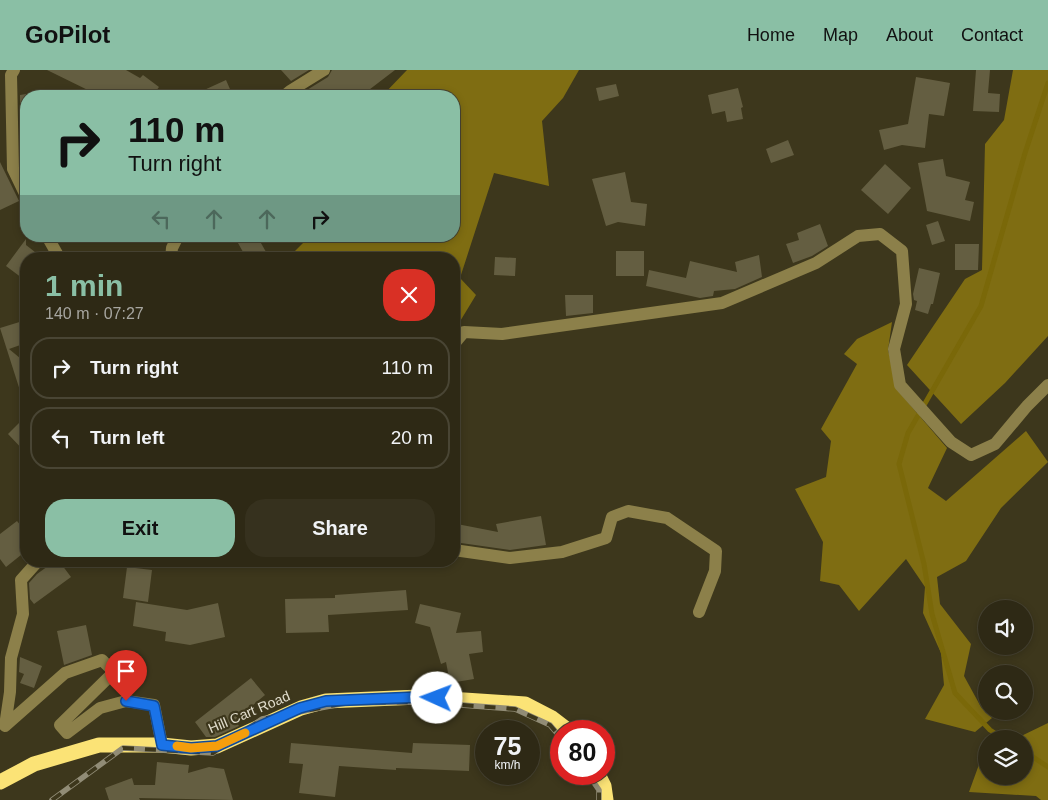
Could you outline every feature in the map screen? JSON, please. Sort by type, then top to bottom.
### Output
[{"type":"highway","name":"Hill Cart Road","points":[[0,782],[34,764],[99,745],[162,745],[191,748],[217,746],[300,708],[326,701],[419,697],[524,704],[555,720]]},
{"type":"highway","points":[[604,785],[606,800]]},
{"type":"street","points":[[14,70],[11,75],[13,170],[20,184]]},
{"type":"street","points":[[292,90],[324,70]]},
{"type":"street","points":[[460,337],[464,332],[502,334],[722,303],[816,263],[858,236],[880,234],[902,251],[906,304],[894,350],[900,385],[951,442],[971,455],[995,444],[1027,406],[1048,385]]},
{"type":"street","points":[[460,551],[510,558],[562,552],[606,538],[612,517],[628,511],[667,518],[716,551],[715,571],[699,612]]},
{"type":"street","points":[[33,567],[21,580],[23,614],[11,658],[10,692],[5,726],[65,674],[102,660],[114,672],[60,725],[68,733],[100,708],[126,701],[154,706],[162,745]]},
{"type":"shaded area","points":[[407,70],[579,70],[563,98],[542,121],[549,186],[494,173],[460,278],[460,252],[294,252],[304,242],[460,242],[460,90],[388,90]]},
{"type":"shaded area","points":[[1013,70],[1048,70],[1048,336],[1005,383],[961,424],[907,365],[965,279],[982,270],[985,144],[1004,120]]},
{"type":"shaded area","points":[[460,278],[476,295],[460,321]]},
{"type":"shaded area","points":[[892,322],[888,350],[899,392],[947,448],[928,488],[946,501],[1026,431],[1048,462],[1001,508],[966,561],[937,577],[940,604],[971,644],[964,676],[978,702],[978,720],[990,720],[975,732],[925,719],[944,685],[941,653],[923,613],[925,587],[906,559],[859,611],[839,585],[820,581],[823,542],[795,489],[826,477],[831,441],[821,429],[857,364],[844,354],[857,339]]},
{"type":"shaded area","points":[[1048,723],[1048,800],[1041,800],[1036,796],[969,792],[978,767],[978,785],[1033,785],[1033,730]]},
{"type":"building","points":[[47,70],[126,70],[140,78],[143,75],[159,87],[157,90],[88,90]]},
{"type":"building","points":[[281,70],[309,70],[291,81]]},
{"type":"building","points":[[332,70],[395,70],[369,90],[307,90],[328,77]]},
{"type":"building","points":[[976,70],[990,70],[988,93],[1000,94],[999,112],[973,111]]},
{"type":"building","points":[[916,77],[950,83],[944,116],[929,114],[925,148],[902,145],[884,150],[879,130],[908,124]]},
{"type":"building","points":[[226,80],[230,90],[204,90]]},
{"type":"building","points":[[616,84],[619,96],[599,101],[596,88]]},
{"type":"building","points":[[738,88],[743,107],[741,108],[743,119],[727,122],[725,111],[712,114],[708,95]]},
{"type":"building","points":[[788,140],[794,155],[771,163],[766,149]]},
{"type":"building","points":[[943,159],[946,176],[970,182],[965,200],[974,202],[970,221],[927,211],[918,163]]},
{"type":"building","points":[[0,162],[19,201],[0,210]]},
{"type":"building","points":[[885,164],[911,188],[888,214],[861,190]]},
{"type":"building","points":[[625,172],[631,202],[647,204],[645,226],[618,222],[606,226],[592,179]]},
{"type":"building","points":[[938,221],[945,241],[932,245],[926,225]]},
{"type":"building","points":[[820,224],[828,246],[812,256],[793,263],[786,244],[799,240],[797,233]]},
{"type":"building","points":[[24,242],[35,252],[20,252],[20,276],[6,266]]},
{"type":"building","points":[[237,242],[260,242],[266,252],[243,252]]},
{"type":"building","points":[[955,244],[979,244],[978,270],[955,270]]},
{"type":"building","points":[[616,251],[644,251],[644,276],[616,276]]},
{"type":"building","points":[[759,255],[762,277],[735,289],[714,291],[713,296],[700,298],[646,286],[649,270],[686,278],[690,261],[737,272],[735,262]]},
{"type":"building","points":[[495,257],[516,258],[515,276],[494,275]]},
{"type":"building","points":[[919,268],[940,273],[933,304],[931,304],[928,314],[915,310],[917,301],[914,300],[913,294]]},
{"type":"building","points":[[565,295],[593,295],[593,313],[566,316]]},
{"type":"building","points":[[20,322],[20,345],[9,349],[20,358],[20,391],[0,328]]},
{"type":"building","points":[[20,422],[20,447],[8,434]]},
{"type":"building","points":[[541,516],[546,545],[510,550],[460,543],[460,525],[498,532],[496,524]]},
{"type":"building","points":[[17,521],[20,525],[20,556],[6,567],[0,559],[0,534]]},
{"type":"building","points":[[47,567],[64,567],[71,577],[34,604],[30,599],[29,583]]},
{"type":"building","points":[[127,567],[152,570],[148,602],[123,598]]},
{"type":"building","points":[[406,590],[408,610],[328,615],[329,632],[286,633],[285,599],[335,598],[335,595]]},
{"type":"building","points":[[136,602],[187,610],[218,603],[225,637],[190,645],[165,641],[166,632],[133,626]]},
{"type":"building","points":[[420,604],[461,613],[456,633],[481,631],[483,652],[469,654],[474,679],[450,683],[446,662],[441,664],[430,627],[415,623]]},
{"type":"building","points":[[86,625],[92,655],[64,665],[57,631]]},
{"type":"building","points":[[20,657],[42,666],[34,688],[20,683],[24,674],[19,672]]},
{"type":"building","points":[[251,678],[265,695],[235,720],[239,726],[215,737],[206,737],[195,722]]},
{"type":"building","points":[[291,743],[412,753],[413,743],[470,745],[469,771],[396,768],[396,770],[339,766],[335,797],[299,793],[303,764],[289,763]]},
{"type":"building","points":[[157,762],[189,765],[188,773],[209,767],[224,769],[233,800],[139,798],[140,800],[109,800],[105,788],[132,778],[134,785],[155,785]]},
{"type":"waterway","points":[[990,730],[955,693],[932,614],[924,564],[899,464],[908,433],[981,306],[1025,153],[1048,83]]},
{"type":"waterway","points":[[1033,757],[1048,767]]},
{"type":"railway","points":[[52,800],[123,748],[213,753],[262,719],[346,703],[421,702],[515,709],[550,725]]},
{"type":"railway","points":[[596,785],[599,790],[599,800]]},
{"type":"slow traffic","points":[[177,746],[191,748],[217,746],[245,733]]},
{"type":"route","points":[[126,701],[154,706],[162,745],[191,748],[217,746],[300,708],[326,701],[437,698]]}]
